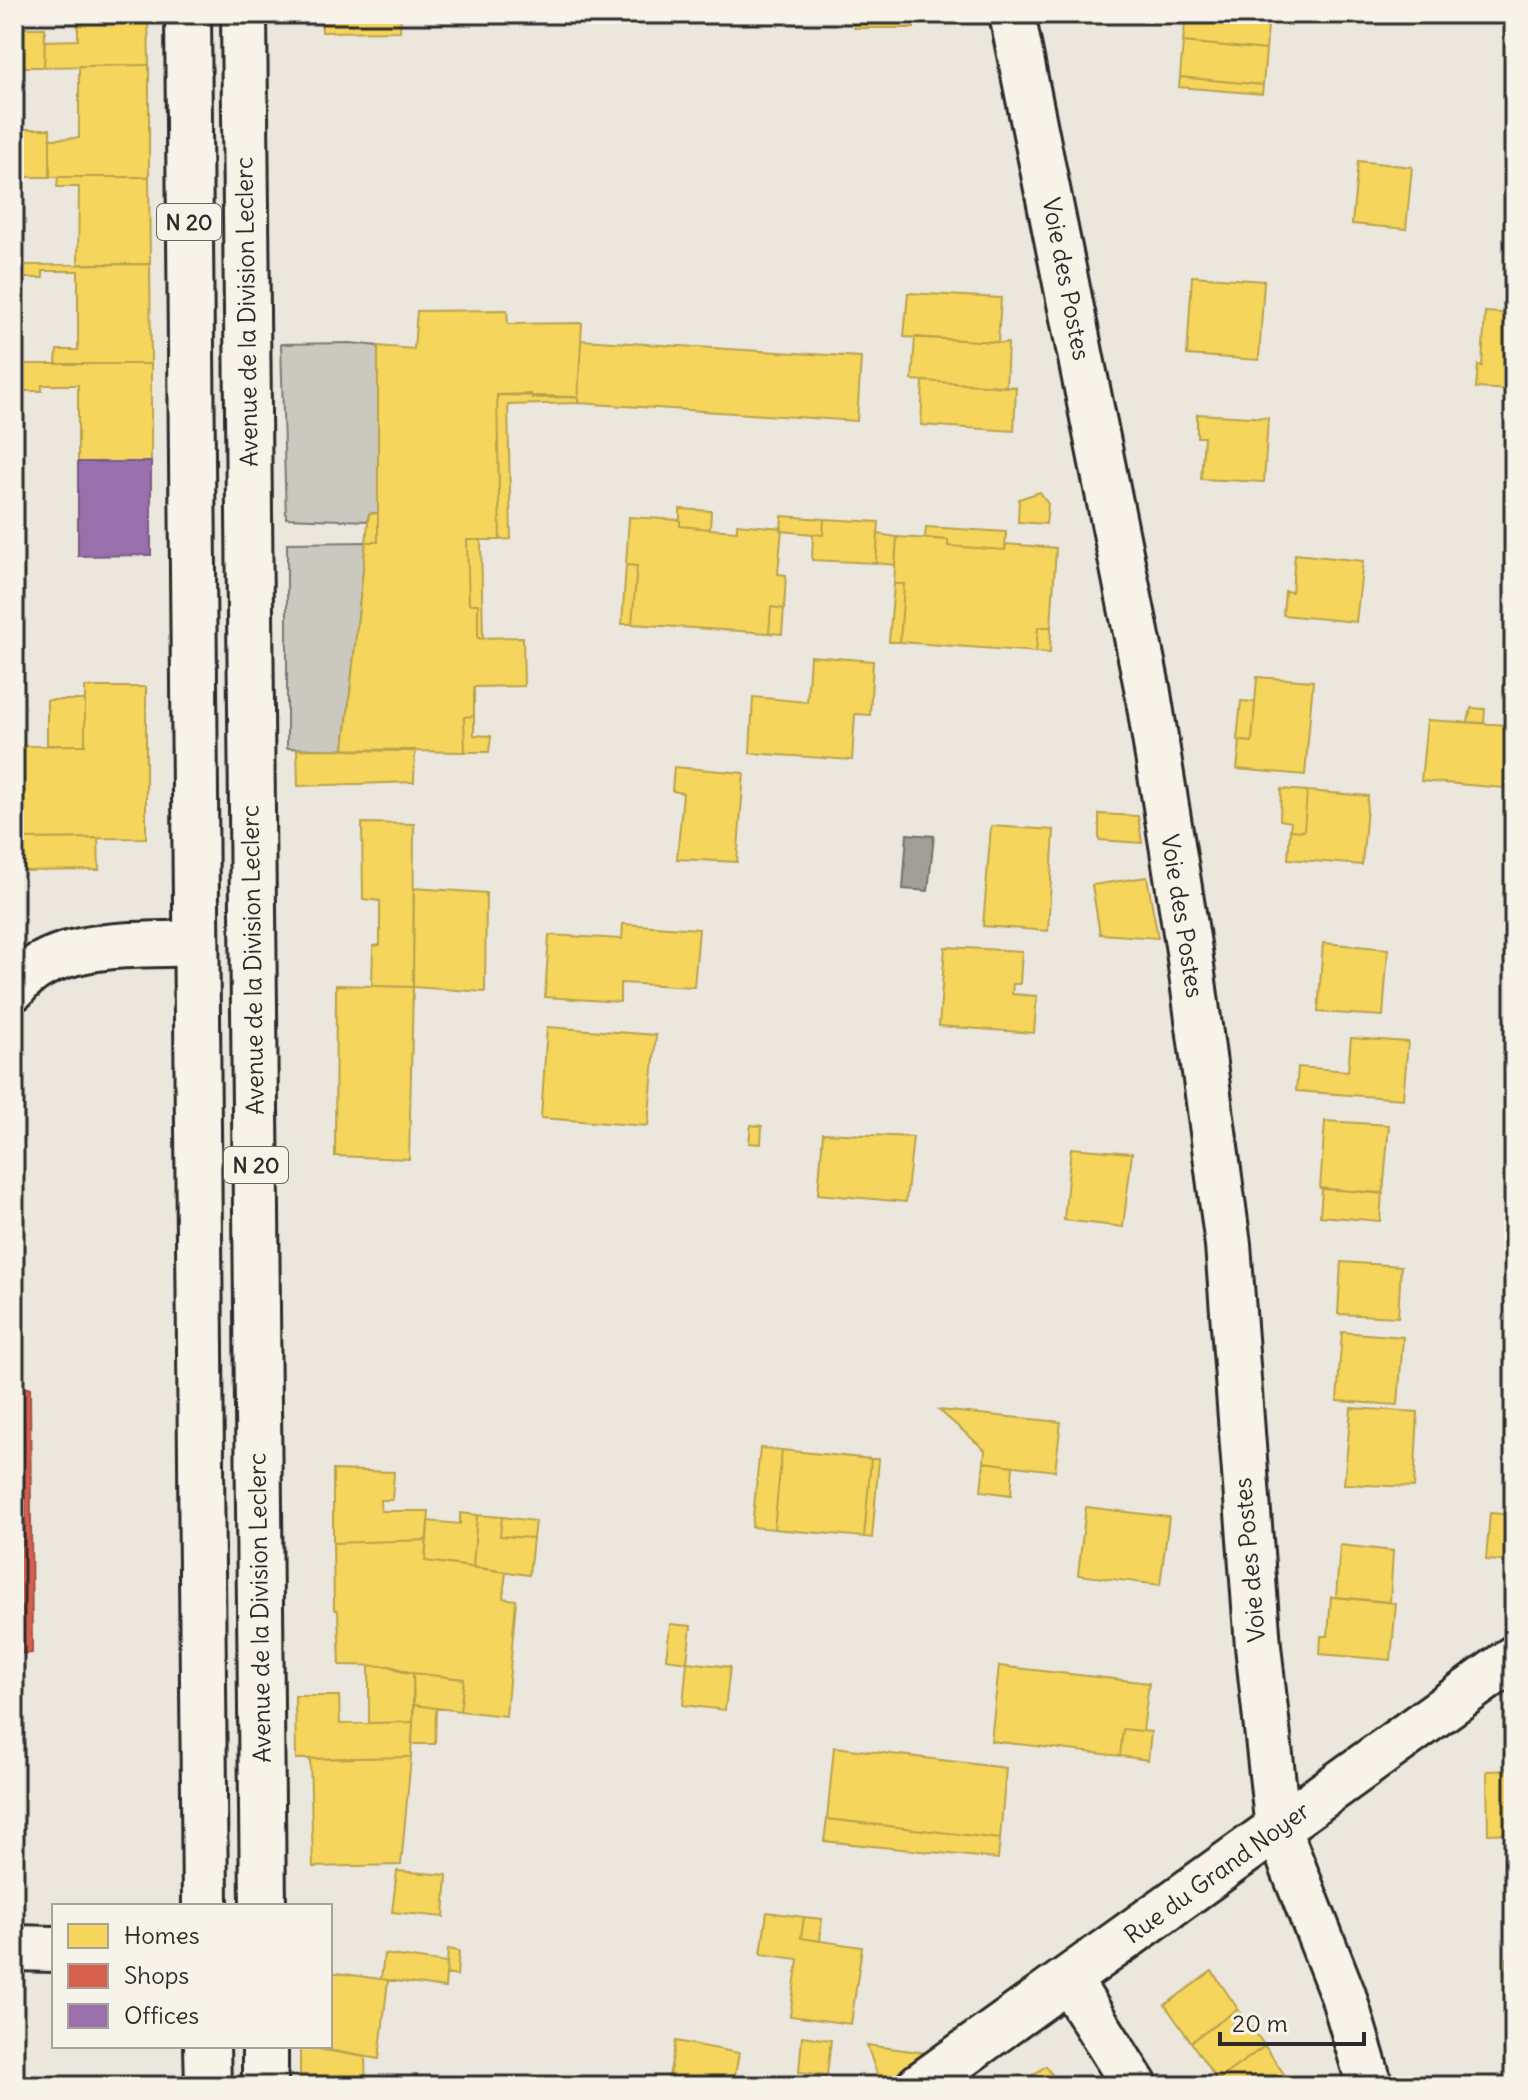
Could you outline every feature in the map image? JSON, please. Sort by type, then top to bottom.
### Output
[{"type":"main road","name":"N 20","points":[[188,14],[205,1904]]},
{"type":"main road","name":"Avenue de la Division Leclerc","points":[[244,14],[263,1904]]},
{"type":"main road","name":"Voie des Postes","points":[[1012,14],[1147,687],[1189,951],[1228,1245],[1255,1615],[1278,1829],[1343,1995],[1370,2086]]},
{"type":"main road","points":[[14,988],[22,978],[77,950],[196,943]]},
{"type":"main road","name":"Rue du Grand Noyer","points":[[919,2086],[1514,1658]]},
{"type":"main road","points":[[14,1948],[52,1949]]},
{"type":"main road","points":[[1068,1979],[1135,2086]]},
{"type":"main road","points":[[207,2048],[208,2086]]},
{"type":"main road","points":[[265,2048],[265,2086]]},
{"type":"shaded area","points":[[351,343],[378,346],[378,513],[369,514],[368,521],[286,518],[281,344]]},
{"type":"shaded area","points":[[366,542],[344,750],[287,748],[287,543]]},
{"type":"shaded area","points":[[907,834],[934,836],[928,891],[903,889]]},
{"type":"building: Homes","points":[[78,14],[148,14],[149,65],[44,67],[45,41],[78,40]]},
{"type":"building: Homes","points":[[321,14],[401,14],[400,31],[322,32]]},
{"type":"building: Homes","points":[[854,14],[914,14],[914,28],[854,28]]},
{"type":"building: Homes","points":[[1186,14],[1269,14],[1266,50],[1183,42]]},
{"type":"building: Homes","points":[[14,28],[45,28],[44,67],[14,67]]},
{"type":"building: Homes","points":[[1183,42],[1266,50],[1263,85],[1180,77]]},
{"type":"building: Homes","points":[[149,65],[149,177],[50,177],[50,139],[79,138],[79,66]]},
{"type":"building: Homes","points":[[1180,77],[1263,85],[1262,94],[1179,87]]},
{"type":"building: Homes","points":[[14,129],[50,129],[50,177],[14,177]]},
{"type":"building: Homes","points":[[1358,161],[1412,167],[1406,229],[1352,224]]},
{"type":"building: Homes","points":[[58,177],[149,177],[150,264],[78,264],[79,187],[57,187]]},
{"type":"building: Homes","points":[[150,264],[151,364],[56,364],[57,350],[78,350],[78,271],[43,271],[43,278],[14,278],[14,265]]},
{"type":"building: Homes","points":[[1192,276],[1264,281],[1259,360],[1187,355]]},
{"type":"building: Homes","points":[[908,293],[1001,298],[998,342],[904,337]]},
{"type":"building: Homes","points":[[507,310],[508,324],[582,323],[578,397],[497,395],[500,540],[467,540],[469,604],[478,604],[478,638],[523,637],[524,686],[474,687],[474,716],[464,717],[465,752],[344,750],[366,542],[378,542],[378,346],[414,349],[417,311]]},
{"type":"building: Homes","points":[[1485,312],[1514,314],[1514,390],[1476,388],[1478,365],[1482,366]]},
{"type":"building: Homes","points":[[915,337],[1008,343],[1006,387],[912,380]]},
{"type":"building: Homes","points":[[581,340],[861,357],[857,421],[578,403]]},
{"type":"building: Homes","points":[[14,364],[151,364],[151,462],[78,462],[78,385],[42,385],[42,391],[14,391]]},
{"type":"building: Homes","points":[[923,381],[1016,387],[1014,431],[921,425]]},
{"type":"building: Homes","points":[[531,394],[532,398],[578,397],[578,403],[508,405],[511,539],[500,540],[497,395]]},
{"type":"building: Homes","points":[[1197,414],[1268,418],[1264,482],[1201,479],[1204,437],[1197,437]]},
{"type":"building: Homes","points":[[1040,492],[1048,504],[1046,524],[1018,522],[1019,499]]},
{"type":"building: Homes","points":[[680,509],[711,511],[710,529],[680,526]]},
{"type":"building: Homes","points":[[378,513],[378,542],[366,542],[369,514]]},
{"type":"building: Homes","points":[[782,516],[824,519],[823,535],[781,531]]},
{"type":"building: Homes","points":[[629,517],[680,520],[680,526],[737,531],[737,524],[782,528],[778,574],[786,575],[784,609],[771,607],[769,633],[632,624],[637,566],[626,565]]},
{"type":"building: Homes","points":[[824,519],[879,522],[876,563],[812,560],[813,534],[823,535]]},
{"type":"building: Homes","points":[[926,527],[1006,532],[1005,550],[948,546],[948,540],[925,538]]},
{"type":"building: Homes","points":[[878,534],[897,537],[895,565],[876,563]]},
{"type":"building: Homes","points":[[897,537],[948,540],[948,546],[1005,550],[1006,544],[1056,548],[1051,627],[1038,627],[1036,652],[900,642],[904,584],[894,584]]},
{"type":"building: Homes","points":[[467,540],[481,540],[483,639],[478,638],[478,604],[469,604]]},
{"type":"building: Homes","points":[[1295,554],[1363,561],[1356,622],[1283,615],[1285,591],[1292,592]]},
{"type":"building: Homes","points":[[626,565],[637,566],[632,624],[622,624]]},
{"type":"building: Homes","points":[[894,584],[904,584],[900,642],[889,642]]},
{"type":"building: Homes","points":[[771,607],[784,609],[782,634],[769,633]]},
{"type":"building: Homes","points":[[1038,627],[1051,627],[1050,653],[1036,652]]},
{"type":"building: Homes","points":[[810,656],[873,661],[870,715],[855,714],[852,760],[750,753],[753,697],[807,702]]},
{"type":"building: Homes","points":[[1257,677],[1313,681],[1305,775],[1237,769],[1240,741],[1252,742]]},
{"type":"building: Homes","points":[[85,687],[146,687],[146,838],[14,839],[14,746],[85,745]]},
{"type":"building: Homes","points":[[47,700],[85,700],[85,745],[47,745]]},
{"type":"building: Homes","points":[[1241,701],[1255,702],[1252,742],[1237,740]]},
{"type":"building: Homes","points":[[1471,708],[1485,709],[1484,723],[1468,722]]},
{"type":"building: Homes","points":[[474,716],[474,735],[491,736],[489,752],[465,752],[464,717]]},
{"type":"building: Homes","points":[[1427,720],[1508,725],[1504,788],[1421,781]]},
{"type":"building: Homes","points":[[1507,746],[1514,747],[1514,788],[1504,788]]},
{"type":"building: Homes","points":[[297,749],[415,750],[414,782],[298,786]]},
{"type":"building: Homes","points":[[674,767],[744,773],[737,862],[677,859],[683,793],[672,791]]},
{"type":"building: Homes","points":[[1281,789],[1307,791],[1304,831],[1290,830],[1291,822],[1280,820]]},
{"type":"building: Homes","points":[[1307,791],[1368,796],[1362,865],[1288,859],[1290,830],[1304,831]]},
{"type":"building: Homes","points":[[1099,814],[1138,816],[1142,843],[1099,840]]},
{"type":"building: Homes","points":[[362,823],[414,824],[413,987],[372,986],[373,946],[380,945],[380,901],[363,899]]},
{"type":"building: Homes","points":[[991,826],[1054,830],[1048,931],[983,926]]},
{"type":"building: Homes","points":[[98,838],[99,870],[24,871],[23,839]]},
{"type":"building: Homes","points":[[1147,877],[1158,938],[1100,934],[1092,885]]},
{"type":"building: Homes","points":[[414,888],[486,893],[485,992],[413,987]]},
{"type":"building: Homes","points":[[623,924],[699,929],[694,987],[620,983],[620,1002],[545,997],[549,935],[622,939]]},
{"type":"building: Homes","points":[[1323,943],[1388,949],[1383,1016],[1318,1012]]},
{"type":"building: Homes","points":[[945,947],[1022,951],[1020,984],[1013,984],[1012,994],[1037,996],[1034,1033],[939,1026]]},
{"type":"building: Homes","points":[[336,985],[413,987],[409,1159],[335,1156]]},
{"type":"building: Homes","points":[[547,1027],[656,1035],[648,1126],[541,1118]]},
{"type":"building: Homes","points":[[1351,1038],[1408,1042],[1403,1099],[1296,1091],[1298,1067],[1348,1071]]},
{"type":"building: Homes","points":[[1325,1121],[1389,1125],[1383,1194],[1320,1188]]},
{"type":"building: Homes","points":[[751,1125],[762,1126],[761,1144],[749,1143]]},
{"type":"building: Homes","points":[[823,1133],[913,1137],[906,1202],[818,1194]]},
{"type":"building: Homes","points":[[1071,1148],[1132,1153],[1123,1227],[1064,1220]]},
{"type":"building: Homes","points":[[1322,1189],[1382,1193],[1380,1221],[1320,1216]]},
{"type":"building: Homes","points":[[1341,1262],[1401,1266],[1398,1317],[1338,1314]]},
{"type":"building: Homes","points":[[1342,1332],[1403,1337],[1398,1405],[1337,1401]]},
{"type":"building: Homes","points":[[1351,1408],[1418,1412],[1414,1487],[1344,1484]]},
{"type":"building: Homes","points":[[939,1410],[1061,1422],[1055,1471],[984,1462],[985,1450]]},
{"type":"building: Homes","points":[[760,1448],[782,1450],[774,1529],[752,1527]]},
{"type":"building: Homes","points":[[782,1450],[871,1459],[864,1537],[774,1529]]},
{"type":"building: Homes","points":[[871,1459],[879,1459],[872,1538],[864,1537]]},
{"type":"building: Homes","points":[[984,1462],[1013,1466],[1011,1495],[981,1491]]},
{"type":"building: Homes","points":[[333,1470],[394,1472],[392,1500],[380,1500],[381,1511],[429,1511],[427,1540],[333,1543]]},
{"type":"building: Homes","points":[[1086,1507],[1169,1517],[1160,1585],[1078,1575]]},
{"type":"building: Homes","points":[[460,1513],[477,1515],[473,1567],[425,1561],[428,1521],[460,1524]]},
{"type":"building: Homes","points":[[1490,1513],[1514,1515],[1514,1562],[1486,1560]]},
{"type":"building: Homes","points":[[477,1515],[502,1517],[500,1536],[533,1538],[529,1575],[473,1567]]},
{"type":"building: Homes","points":[[502,1517],[535,1521],[533,1538],[500,1536]]},
{"type":"building: Homes","points":[[427,1540],[425,1561],[506,1572],[503,1598],[516,1600],[506,1716],[460,1711],[464,1679],[403,1672],[390,1666],[340,1665],[338,1611],[334,1609],[333,1543]]},
{"type":"building: Homes","points":[[1340,1545],[1393,1551],[1390,1602],[1336,1597]]},
{"type":"building: Homes","points":[[1331,1597],[1396,1603],[1391,1660],[1320,1654],[1321,1636],[1328,1636]]},
{"type":"building: Homes","points":[[670,1624],[691,1626],[687,1662],[666,1659]]},
{"type":"building: Homes","points":[[687,1662],[730,1667],[725,1710],[683,1705]]},
{"type":"building: Homes","points":[[369,1666],[390,1666],[413,1673],[413,1722],[369,1723]]},
{"type":"building: Homes","points":[[999,1666],[1149,1683],[1143,1731],[1123,1729],[1120,1756],[991,1741]]},
{"type":"building: Homes","points":[[413,1673],[464,1679],[460,1711],[414,1705]]},
{"type":"building: Homes","points":[[295,1696],[339,1696],[340,1724],[413,1722],[411,1757],[296,1759]]},
{"type":"building: Homes","points":[[414,1705],[436,1708],[435,1744],[412,1744]]},
{"type":"building: Homes","points":[[1123,1729],[1151,1732],[1148,1760],[1120,1756]]},
{"type":"building: Homes","points":[[834,1747],[1006,1768],[1000,1839],[827,1819]]},
{"type":"building: Homes","points":[[411,1757],[401,1865],[313,1867],[310,1759]]},
{"type":"building: Homes","points":[[1514,1770],[1514,1833],[1488,1834],[1487,1771]]},
{"type":"building: Homes","points":[[827,1819],[1000,1839],[998,1859],[824,1841]]},
{"type":"building: Homes","points":[[397,1871],[447,1875],[444,1917],[392,1912]]},
{"type":"building: Homes","points":[[767,1912],[804,1917],[801,1938],[862,1947],[851,2024],[790,2016],[798,1959],[761,1954]]},
{"type":"building: Homes","points":[[804,1917],[822,1919],[820,1941],[801,1938]]},
{"type":"building: Homes","points":[[448,1949],[459,1951],[457,1976],[446,1974]]},
{"type":"building: Homes","points":[[384,1954],[447,1963],[445,1988],[381,1979]]},
{"type":"building: Homes","points":[[1507,1958],[1514,1958],[1514,2015],[1507,2015]]},
{"type":"building: Homes","points":[[1212,1971],[1238,2009],[1191,2042],[1165,2005]]},
{"type":"building: Homes","points":[[332,1972],[388,1980],[379,2059],[316,2048],[332,2048]]},
{"type":"building: Homes","points":[[1238,2009],[1265,2046],[1217,2080],[1191,2042]]},
{"type":"building: Homes","points":[[802,2036],[831,2040],[827,2075],[799,2072]]},
{"type":"building: Homes","points":[[676,2041],[739,2053],[733,2086],[667,2086]]},
{"type":"building: Homes","points":[[867,2045],[904,2050],[927,2053],[881,2086]]},
{"type":"building: Homes","points":[[1265,2046],[1292,2086],[1221,2086],[1217,2080]]},
{"type":"building: Homes","points":[[300,2048],[365,2057],[366,2086],[300,2086]]},
{"type":"building: Homes","points":[[1046,2066],[1060,2086],[1017,2086]]},
{"type":"building: Shops","points":[[14,1388],[30,1388],[32,1653],[14,1654]]},
{"type":"building: Offices","points":[[78,462],[151,462],[151,555],[78,556]]}]
